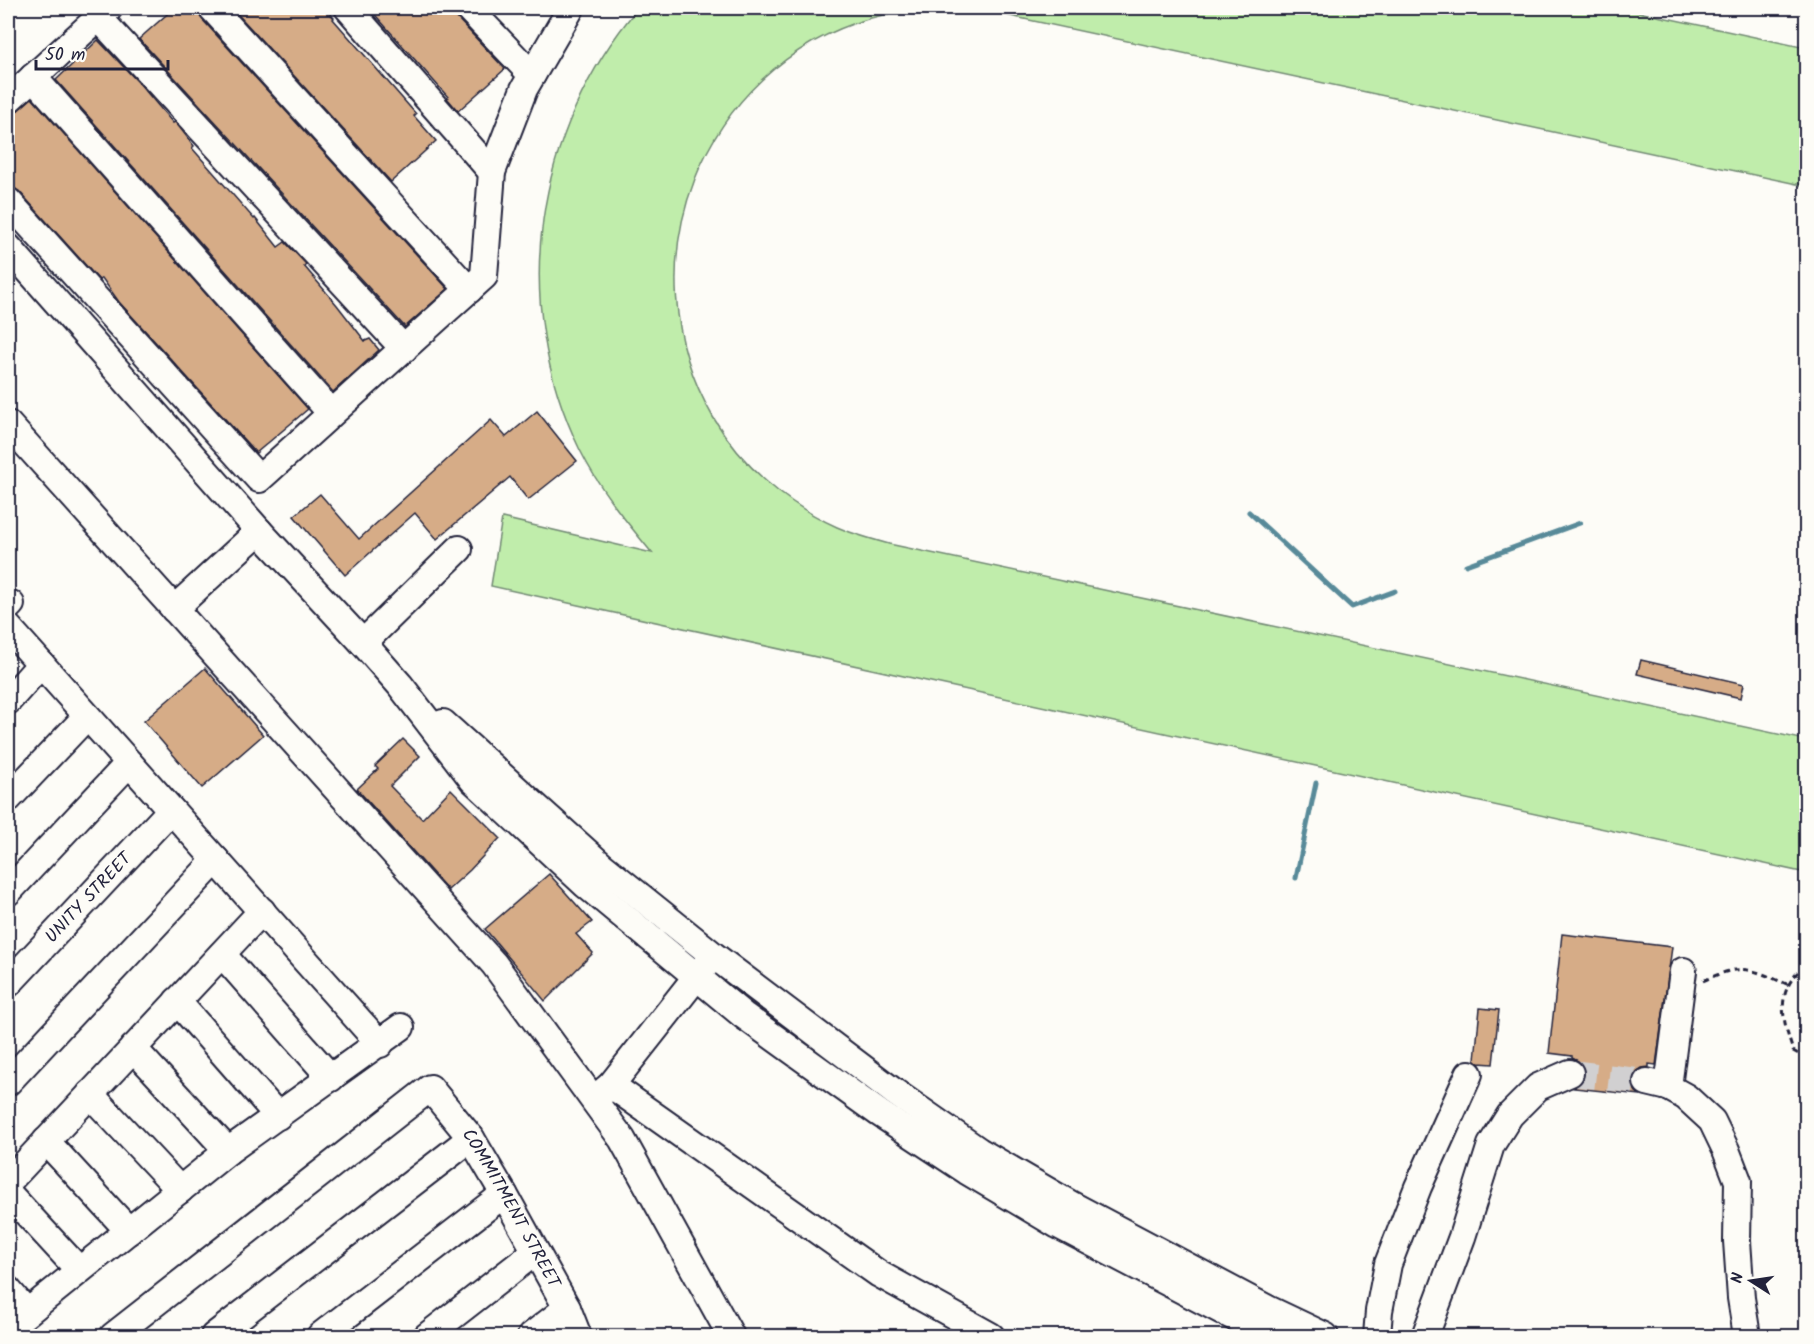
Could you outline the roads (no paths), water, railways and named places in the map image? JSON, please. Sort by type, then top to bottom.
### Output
[{"type":"street","points":[[212,8],[469,290]]},
{"type":"street","points":[[348,8],[492,172]]},
{"type":"street","points":[[468,8],[532,75]]},
{"type":"street","points":[[8,201],[259,479],[484,276],[492,172],[524,89],[571,8]]},
{"type":"street","points":[[8,100],[104,12],[404,349]]},
{"type":"street","points":[[33,77],[331,412]]},
{"type":"street","points":[[8,247],[259,531],[400,685],[473,780],[586,885],[752,1022],[879,1113],[967,1171],[1058,1224],[1270,1336]]},
{"type":"street","points":[[8,424],[494,964],[602,1092],[879,1274],[991,1336]]},
{"type":"street","points":[[174,609],[259,531]]},
{"type":"street","points":[[363,643],[459,549]]},
{"type":"street","points":[[9,612],[41,664],[380,1044]]},
{"type":"street","points":[[8,700],[41,664]]},
{"type":"street","points":[[400,685],[601,865],[713,955],[893,1091],[980,1151],[1070,1204],[1268,1310],[1325,1336]]},
{"type":"street","points":[[8,799],[87,716]]},
{"type":"street","points":[[8,892],[129,763]]},
{"type":"street","name":"UNITY STREET","points":[[8,984],[171,810]]},
{"type":"street","points":[[8,1082],[216,860]]},
{"type":"street","points":[[8,1182],[262,911]]},
{"type":"street","points":[[222,954],[331,1078]]},
{"type":"street","points":[[602,1092],[713,955]]},
{"type":"street","points":[[1681,983],[1657,1084],[1686,1097],[1712,1121],[1738,1181],[1737,1241],[1740,1287],[1747,1336]]},
{"type":"street","points":[[177,1001],[278,1116]]},
{"type":"street","points":[[8,1290],[17,1320],[228,1151],[401,1027]]},
{"type":"street","points":[[134,1048],[228,1151]]},
{"type":"street","points":[[1425,1336],[1462,1237],[1491,1145],[1509,1115],[1538,1087],[1570,1072]]},
{"type":"street","points":[[1377,1336],[1388,1264],[1418,1187],[1469,1074]]},
{"type":"street","name":"COMMITMENT STREET","points":[[113,1336],[430,1088],[471,1138],[567,1308],[578,1336]]},
{"type":"street","points":[[602,1092],[622,1139],[731,1336]]},
{"type":"street","points":[[90,1094],[180,1190]]},
{"type":"street","points":[[214,1336],[471,1138]]},
{"type":"street","points":[[46,1141],[129,1231]]},
{"type":"street","points":[[8,1193],[79,1270]]},
{"type":"street","points":[[320,1336],[504,1194]]},
{"type":"street","points":[[427,1336],[535,1252]]},
{"type":"street","points":[[531,1336],[567,1308]]},
{"type":"waterway","points":[[1249,512],[1352,607],[1395,591]]},
{"type":"waterway","points":[[1466,565],[1580,523]]},
{"type":"waterway","points":[[1296,878],[1316,783]]},
{"type":"tunnel","points":[[1570,1073],[1647,1082]]}]
